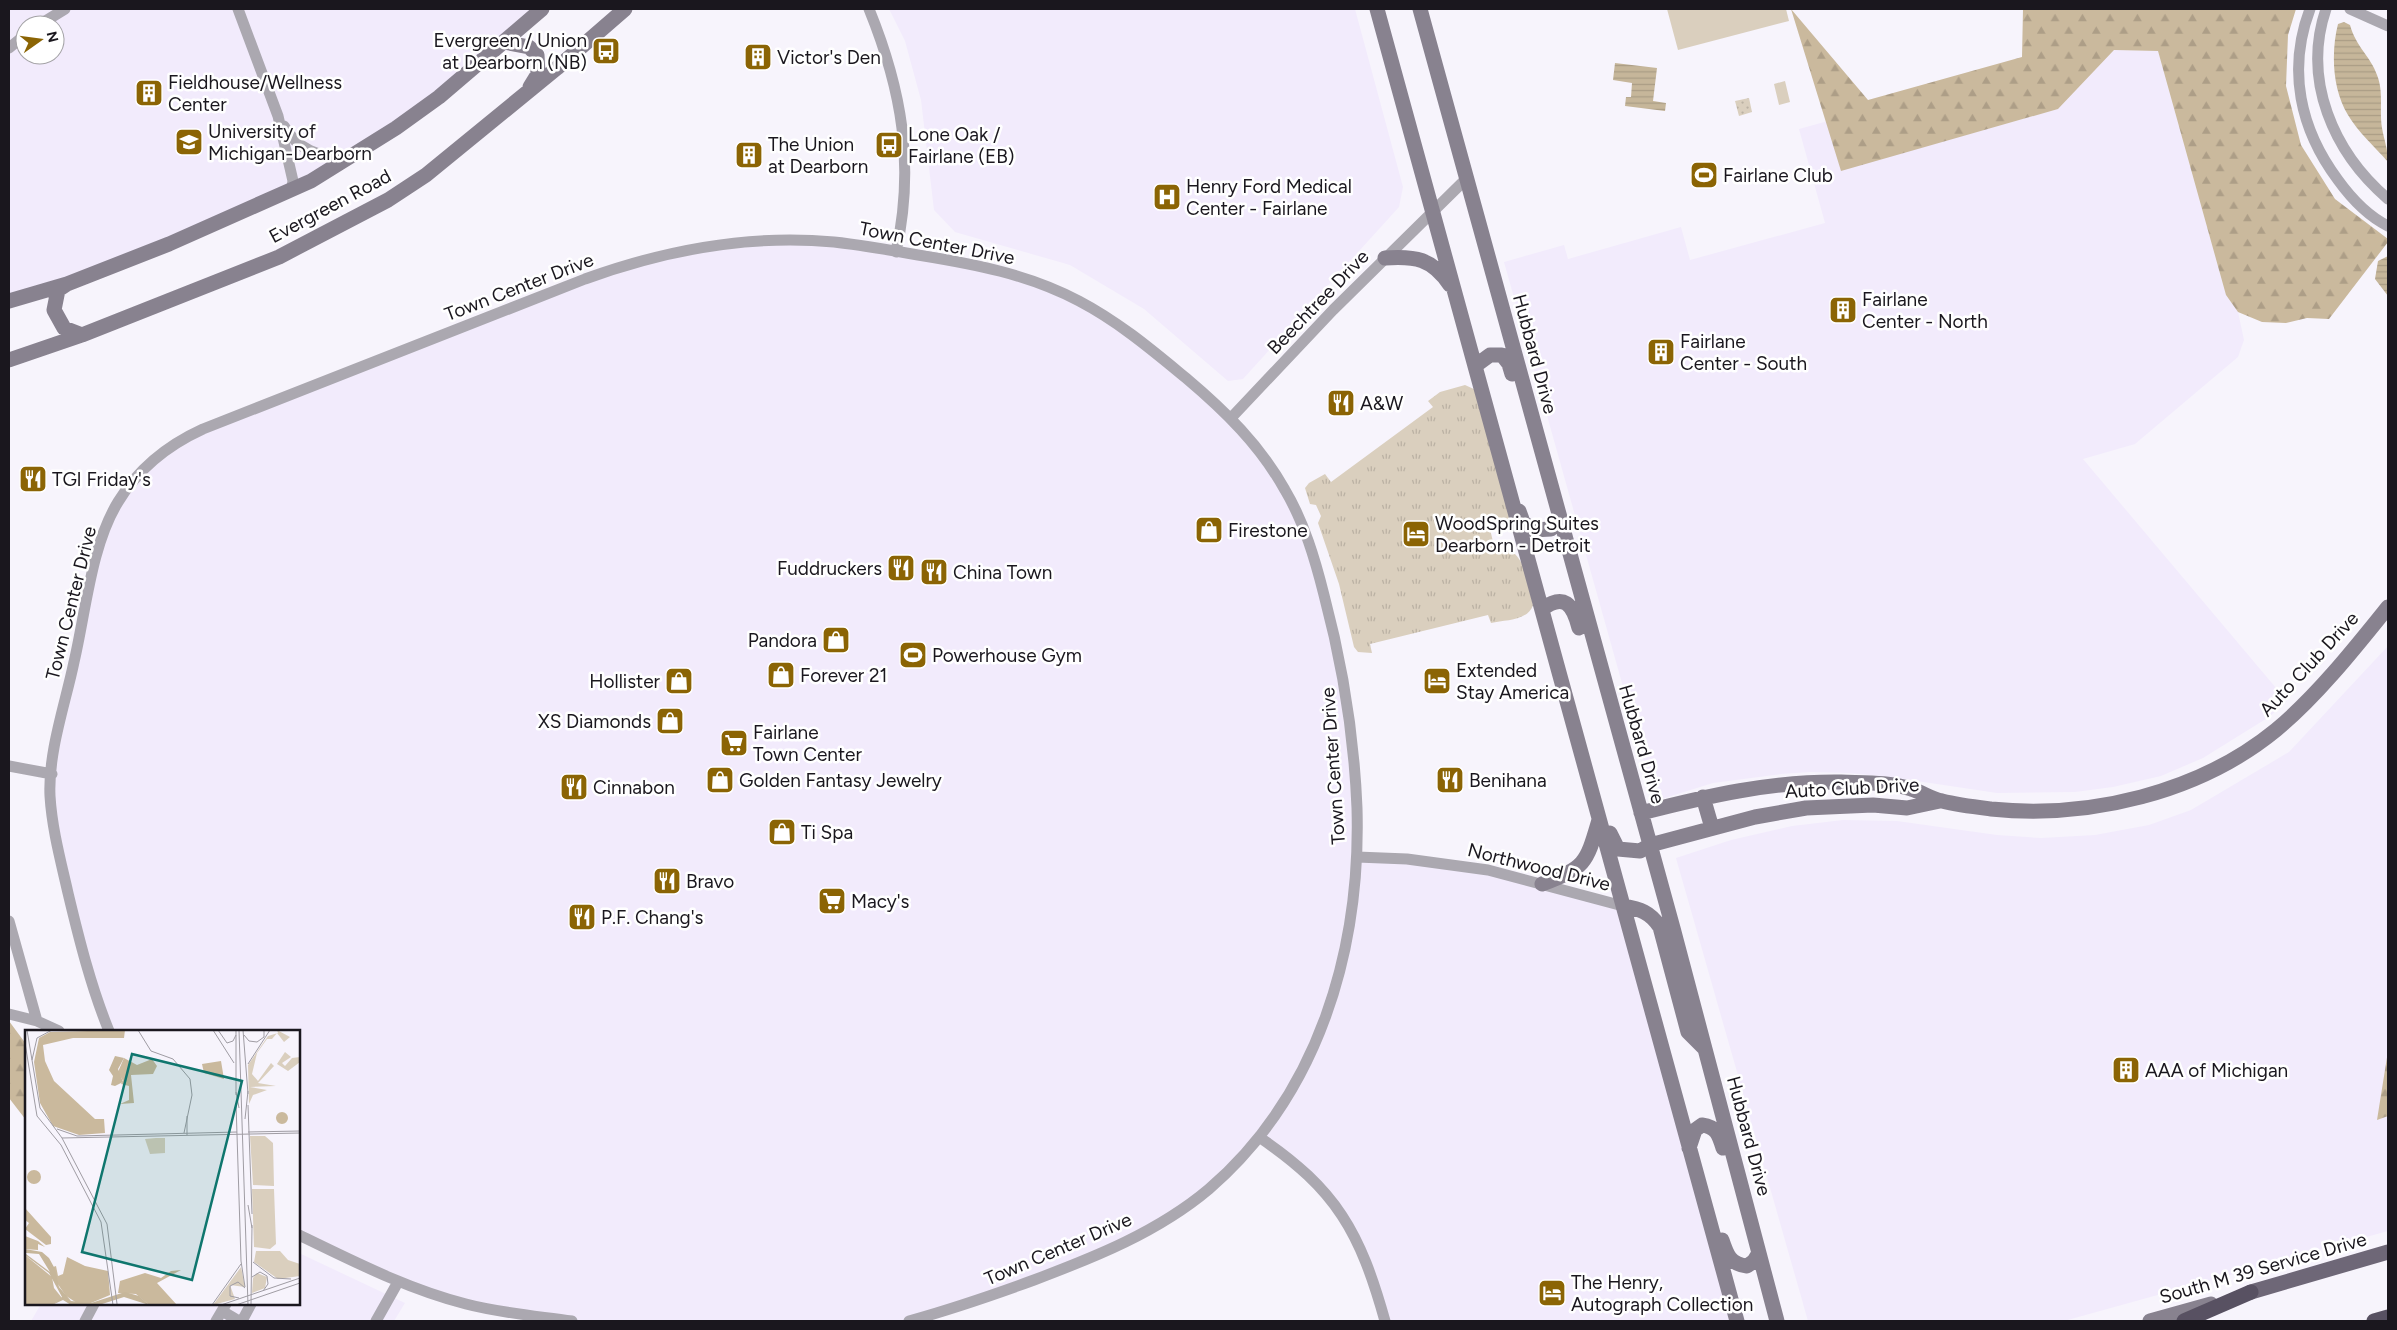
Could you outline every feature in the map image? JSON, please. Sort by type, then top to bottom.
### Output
[{"type":"highway","points":[[2184,1321],[2251,1292]]},
{"type":"highway","points":[[2374,1321],[2388,1317]]},
{"type":"main road","name":"South M 39 Service Drive","points":[[2251,1292],[2388,1252]]},
{"type":"street","points":[[238,9],[278,116],[293,181],[292,191]]},
{"type":"street","name":"Evergreen Road","points":[[9,301],[67,284],[169,244],[292,191],[396,128],[439,97],[542,9]]},
{"type":"street","name":"Evergreen Road","points":[[9,360],[82,335],[279,257],[388,200],[426,175],[527,93],[624,9]]},
{"type":"street","points":[[869,9],[891,70],[904,136],[906,163],[905,205],[896,252]]},
{"type":"street","points":[[1377,9],[1737,1321]]},
{"type":"street","name":"Hubbard Drive","points":[[1420,9],[1706,1050],[1777,1321]]},
{"type":"street","points":[[2310,9],[2298,54],[2298,93],[2309,133],[2327,166],[2351,198],[2388,226]]},
{"type":"street","points":[[2326,9],[2319,30],[2317,58],[2320,90],[2330,123],[2346,154],[2370,184],[2388,199]]},
{"type":"street","points":[[2350,9],[2388,26]]},
{"type":"street","points":[[504,42],[529,47],[537,54],[538,74],[527,93]]},
{"type":"street","points":[[278,116],[295,142],[314,154],[344,160]]},
{"type":"street","points":[[2327,166],[2346,154]]},
{"type":"street","points":[[1432,213],[1466,179]]},
{"type":"street","name":"Beechtree Drive","points":[[1231,418],[1385,258],[1432,213]]},
{"type":"street","name":"Town Center Drive","points":[[107,1030],[78,934],[62,870],[50,795],[58,737],[98,551],[112,514],[126,491],[141,472],[178,442],[203,429],[585,279],[649,258],[712,246],[768,241],[836,243],[1004,271],[1076,299],[1125,329],[1231,418],[1271,466],[1304,527],[1321,580],[1338,646],[1350,722],[1356,779],[1357,857],[1348,938],[1330,1010],[1296,1083],[1259,1137],[1208,1189],[1143,1234],[1109,1250],[935,1318],[909,1321]]},
{"type":"street","points":[[1385,258],[1408,256],[1422,260],[1441,274],[1455,293]]},
{"type":"street","points":[[67,284],[58,290],[54,310],[64,328],[82,335]]},
{"type":"street","points":[[1475,366],[1490,355],[1502,355],[1509,364],[1530,440],[1541,454]]},
{"type":"street","points":[[1499,459],[1510,476],[1523,522],[1533,530],[1539,531],[1551,529],[1560,520]]},
{"type":"street","points":[[1542,609],[1552,602],[1561,601],[1570,606],[1576,614],[1602,707],[1615,724]]},
{"type":"street","name":"Auto Club Drive","points":[[1641,813],[1747,788],[1797,783],[1836,782],[1910,788],[1940,801],[1993,809],[2070,809],[2112,804],[2142,796],[2192,779],[2241,754],[2276,730],[2311,695],[2388,607]]},
{"type":"street","name":"Auto Club Drive","points":[[1569,707],[1582,730],[1612,840],[1618,849],[1628,852],[1640,851],[1650,845],[1778,812],[1834,805],[1907,808],[1940,801]]},
{"type":"street","points":[[9,766],[52,774]]},
{"type":"street","points":[[1834,805],[1836,782]]},
{"type":"street","points":[[1778,812],[1793,800],[1797,783]]},
{"type":"street","points":[[1703,797],[1712,828]]},
{"type":"street","points":[[1542,884],[1570,873],[1582,865],[1590,853],[1599,820]]},
{"type":"street","name":"Northwood Drive","points":[[1357,857],[1451,864],[1499,872],[1623,906]]},
{"type":"street","points":[[1623,906],[1642,910],[1653,916],[1660,927],[1688,1032],[1706,1050]]},
{"type":"street","points":[[9,920],[37,1021]]},
{"type":"street","points":[[9,1014],[37,1021],[57,1030]]},
{"type":"street","points":[[1689,1148],[1695,1130],[1702,1125],[1711,1126],[1718,1132],[1741,1215],[1753,1231]]},
{"type":"street","points":[[1259,1137],[1309,1174],[1340,1209],[1356,1237],[1366,1261],[1385,1321]]},
{"type":"street","points":[[1706,1211],[1717,1226],[1728,1257],[1737,1264],[1747,1266],[1754,1261],[1759,1253]]},
{"type":"street","points":[[300,1235],[398,1282],[499,1316],[572,1321]]},
{"type":"street","points":[[376,1321],[398,1282]]},
{"type":"street","name":"South M 39 Service Drive","points":[[2150,1321],[2251,1292]]},
{"type":"street","points":[[85,1321],[93,1305]]},
{"type":"street","points":[[221,1312],[240,1321],[251,1305]]},
{"type":"shaded area","name":"University of Michigan-Dearborn","points":[[9,9],[538,9],[394,126],[267,197],[9,300]]},
{"type":"shaded area","name":"Henry Ford Medical Center - Fairlane","points":[[889,9],[1355,9],[1403,187],[1399,207],[1243,379],[1228,381],[1144,309],[1070,265],[955,232],[934,210],[921,100],[905,41]]},
{"type":"shaded area","points":[[2344,22],[2350,25],[2356,40],[2371,63],[2379,81],[2381,121],[2388,162],[2352,121],[2339,94],[2334,70],[2334,46],[2338,24]]},
{"type":"shaded area","points":[[2114,50],[2158,51],[2226,295],[2238,312],[2244,340],[2238,357],[2135,444],[2083,459],[2287,701],[2269,717],[2203,758],[2161,776],[2113,787],[2075,792],[1997,793],[1890,777],[1810,772],[1713,783],[1655,801],[1504,262],[1564,245],[1568,259],[1681,227],[1690,260],[1825,223],[1799,129],[1828,121],[1842,170],[2058,109]]},
{"type":"shaded area","points":[[1615,63],[1657,68],[1653,101],[1666,103],[1665,111],[1625,106],[1626,97],[1631,97],[1632,83],[1613,80]]},
{"type":"shaded area","name":"Fairlane Town Center","points":[[802,241],[979,265],[1076,299],[1213,401],[1285,489],[1338,646],[1357,857],[1451,864],[1623,906],[1737,1321],[1385,1321],[1339,1209],[1259,1137],[1236,1163],[1143,1234],[909,1321],[572,1321],[467,1304],[300,1235],[300,1030],[109,1030],[103,1017],[50,795],[98,551],[118,503],[178,442],[649,258]]},
{"type":"shaded area","points":[[2388,256],[2388,296],[2375,279],[2378,261]]},
{"type":"shaded area","points":[[2388,646],[2388,1231],[2064,1321],[1808,1321],[1676,858],[1731,840],[1792,826],[1843,820],[1897,821],[1997,835],[2041,838],[2095,835],[2149,825],[2191,810],[2289,752]]},
{"type":"shaded area","points":[[300,1253],[405,1303],[394,1321],[31,1321],[40,1305],[300,1305]]},
{"type":"green space","points":[[1667,9],[1786,9],[1789,21],[1678,50]]},
{"type":"green space","points":[[1791,9],[1868,100],[2022,57],[2023,9],[2296,9],[2288,35],[2286,86],[2301,145],[2335,199],[2388,239],[2388,242],[2329,319],[2307,318],[2286,323],[2262,322],[2238,312],[2226,295],[2158,51],[2114,50],[2058,109],[1841,171]]},
{"type":"green space","points":[[1785,81],[1790,102],[1779,105],[1774,84]]},
{"type":"green space","points":[[1749,98],[1752,112],[1739,116],[1735,101]]},
{"type":"green space","points":[[1465,385],[1476,390],[1510,515],[1506,523],[1490,529],[1494,546],[1513,552],[1519,559],[1523,566],[1533,605],[1526,614],[1515,619],[1491,623],[1488,615],[1370,644],[1372,653],[1358,652],[1354,647],[1339,584],[1318,523],[1321,516],[1316,505],[1310,504],[1305,488],[1309,483],[1325,474],[1331,482],[1433,407],[1428,401],[1440,392]]},
{"type":"green space","points":[[9,1021],[25,1043],[25,1119],[9,1098]]},
{"type":"green space","points":[[2388,1051],[2388,1116],[2377,1120]]},
{"type":"place","name":"Evergreen / Union at Dearborn (NB)","points":[[606,51]]},
{"type":"place","name":"Victor's Den","points":[[758,57]]},
{"type":"place","name":"Fieldhouse/Wellness Center","points":[[149,93]]},
{"type":"place","name":"University of Michigan-Dearborn","points":[[189,142]]},
{"type":"place","name":"Lone Oak / Fairlane (EB)","points":[[889,145]]},
{"type":"place","name":"The Union at Dearborn","points":[[749,155]]},
{"type":"place","name":"Fairlane Club","points":[[1704,175]]},
{"type":"place","name":"Henry Ford Medical Center - Fairlane","points":[[1167,197]]},
{"type":"place","name":"Fairlane Center - North","points":[[1843,310]]},
{"type":"place","name":"Fairlane Center - South","points":[[1661,352]]},
{"type":"place","name":"A&W","points":[[1341,403]]},
{"type":"place","name":"TGI Friday's","points":[[33,479]]},
{"type":"place","name":"Firestone","points":[[1209,530]]},
{"type":"place","name":"WoodSpring Suites Dearborn - Detroit","points":[[1416,534]]},
{"type":"place","name":"Fuddruckers","points":[[901,568]]},
{"type":"place","name":"China Town","points":[[934,572]]},
{"type":"place","name":"Pandora","points":[[836,640]]},
{"type":"place","name":"Powerhouse Gym","points":[[913,655]]},
{"type":"place","name":"Forever 21","points":[[781,675]]},
{"type":"place","name":"Hollister","points":[[679,681]]},
{"type":"place","name":"Extended Stay America","points":[[1437,681]]},
{"type":"place","name":"XS Diamonds","points":[[670,721]]},
{"type":"place","name":"Fairlane Town Center","points":[[734,743]]},
{"type":"place","name":"Golden Fantasy Jewelry","points":[[720,780]]},
{"type":"place","name":"Benihana","points":[[1450,780]]},
{"type":"place","name":"Cinnabon","points":[[574,787]]},
{"type":"place","name":"Ti Spa","points":[[782,832]]},
{"type":"place","name":"Bravo","points":[[667,881]]},
{"type":"place","name":"Macy's","points":[[832,901]]},
{"type":"place","name":"P.F. Chang's","points":[[582,917]]},
{"type":"place","name":"AAA of Michigan","points":[[2126,1070]]},
{"type":"place","name":"The Henry, Autograph Collection","points":[[1552,1293]]}]
